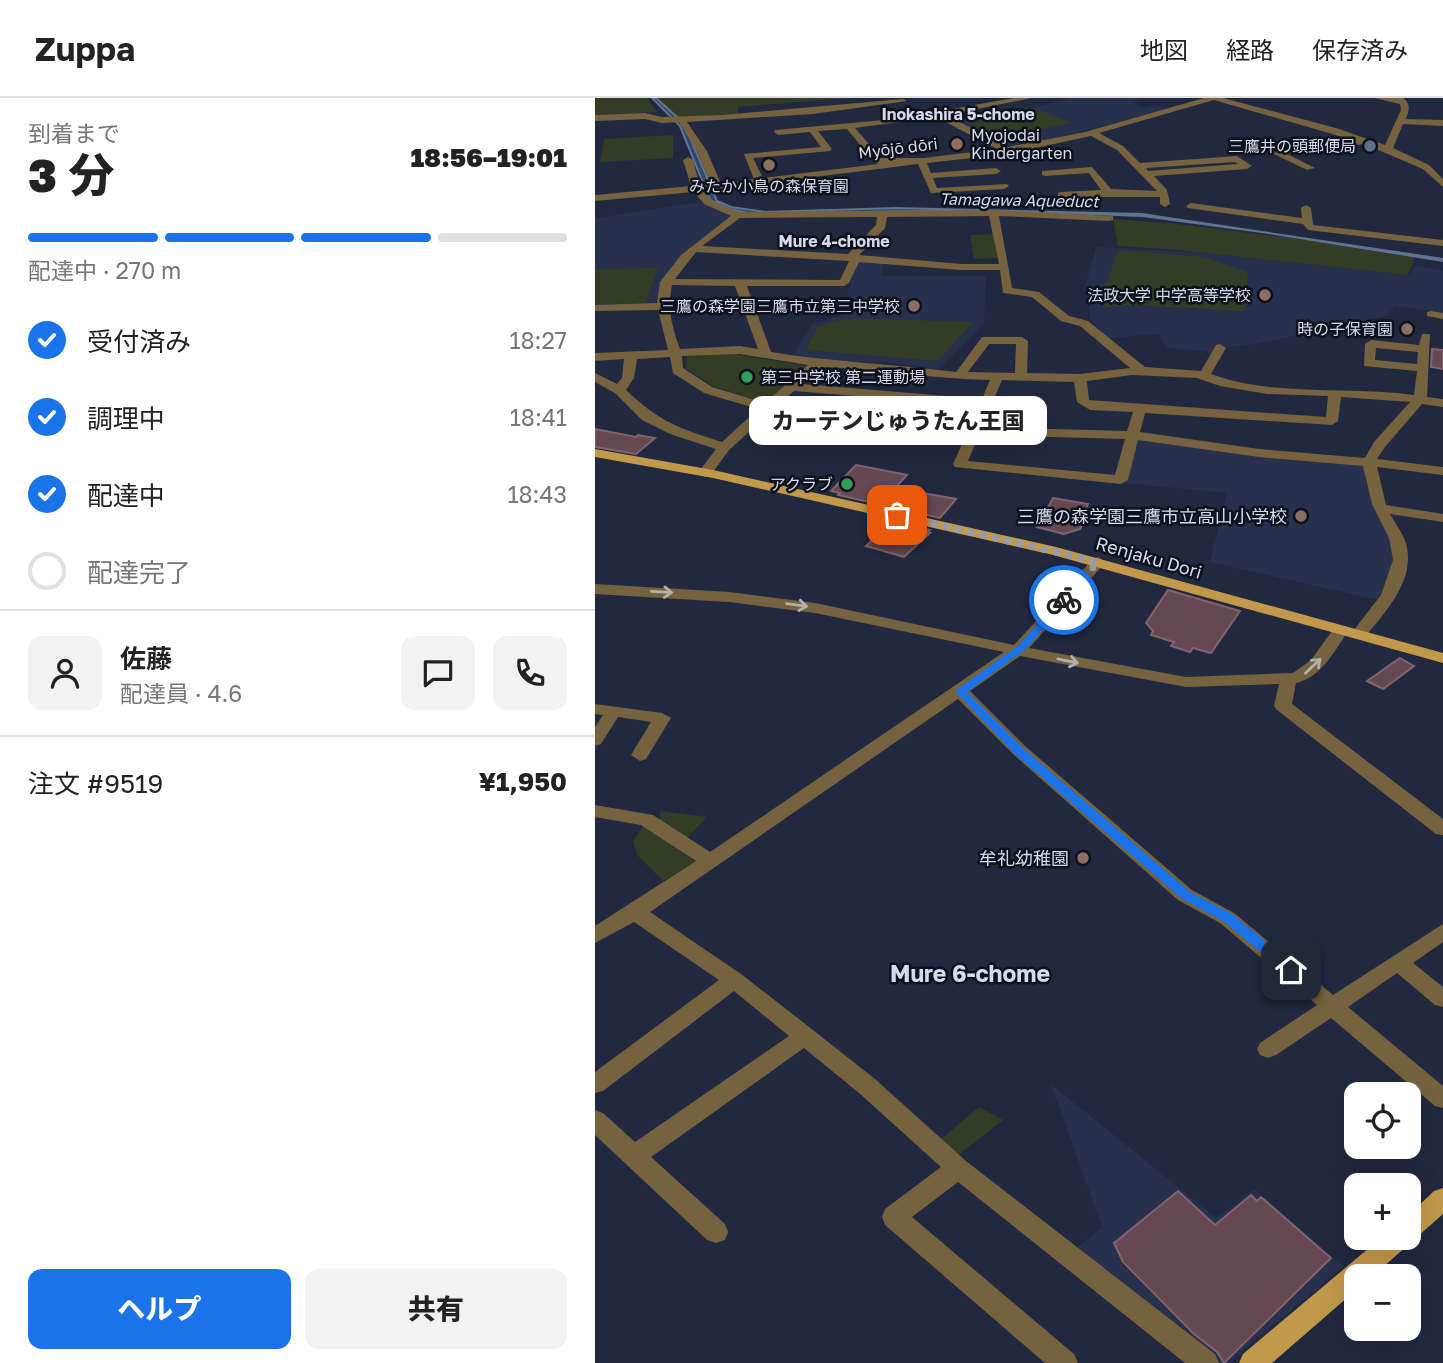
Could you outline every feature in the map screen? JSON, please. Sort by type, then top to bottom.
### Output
[{"type":"main road","name":"Renjaku Dori","points":[[595,453],[705,473],[967,530],[1098,562],[1443,658]]},
{"type":"main road","points":[[1421,1219],[1443,1199]]},
{"type":"main road","points":[[1252,1363],[1385,1250]]},
{"type":"street","points":[[778,132],[940,115],[1028,98]]},
{"type":"street","points":[[1213,98],[1388,149],[1416,161],[1443,184]]},
{"type":"street","name":"Myōjō dōri","points":[[595,198],[707,188],[1008,151],[1092,133],[1213,98]]},
{"type":"street","points":[[1245,106],[1260,98]]},
{"type":"street","points":[[1378,98],[1399,99],[1404,103],[1405,110],[1388,149]]},
{"type":"street","points":[[595,118],[645,116],[664,120],[839,110],[908,103],[940,115],[1008,151]]},
{"type":"street","points":[[839,110],[874,123]]},
{"type":"street","points":[[821,111],[827,128]]},
{"type":"street","points":[[679,119],[694,135],[708,159],[705,203],[738,215],[763,217],[993,213],[1109,218]]},
{"type":"street","points":[[595,128],[665,126],[664,120]]},
{"type":"street","points":[[1401,121],[1441,122]]},
{"type":"street","points":[[849,126],[878,161],[921,160],[935,191],[1011,197],[996,171],[982,155]]},
{"type":"street","points":[[760,181],[747,156],[827,149],[812,130]]},
{"type":"street","points":[[1025,148],[1062,196],[1108,192],[1164,199],[1147,174],[1118,146],[1092,133]]},
{"type":"street","points":[[1310,168],[1277,153],[1363,141]]},
{"type":"street","points":[[1138,166],[1237,159],[1247,166],[1147,174]]},
{"type":"street","points":[[688,160],[707,188]]},
{"type":"street","points":[[1430,171],[1443,167]]},
{"type":"street","points":[[1045,173],[1092,170],[1108,192]]},
{"type":"street","points":[[928,176],[996,171]]},
{"type":"street","points":[[1191,206],[1308,222]]},
{"type":"street","points":[[1306,208],[1308,227],[1443,243]]},
{"type":"street","points":[[665,282],[844,283],[852,258],[881,226],[882,213]]},
{"type":"street","points":[[993,213],[1005,267],[1007,291],[1035,294],[1065,319],[1084,323],[1141,370]]},
{"type":"street","points":[[738,215],[693,249],[665,282],[664,319],[677,352],[677,370],[708,390],[829,427],[1133,436],[1259,453],[1443,471]]},
{"type":"street","points":[[693,249],[961,267],[1005,267]]},
{"type":"street","points":[[740,283],[765,352]]},
{"type":"street","points":[[595,308],[663,306]]},
{"type":"street","points":[[959,376],[986,340],[1022,341],[1021,378]]},
{"type":"street","points":[[1358,635],[1396,579],[1401,556],[1397,538],[1381,508],[1369,462],[1379,444],[1420,399],[1425,343],[1371,344],[1368,363],[1422,368]]},
{"type":"street","points":[[1204,376],[1220,348]]},
{"type":"street","points":[[595,357],[740,350],[765,352],[818,363],[881,366],[997,378],[1080,378],[1141,370],[1204,376],[1220,382],[1267,390],[1443,402]]},
{"type":"street","points":[[619,390],[628,378],[631,355]]},
{"type":"street","points":[[705,473],[725,446],[818,363]]},
{"type":"street","points":[[595,377],[619,390],[647,417],[675,431],[725,446]]},
{"type":"street","points":[[997,378],[960,464],[1121,480],[1140,409]]},
{"type":"street","points":[[1080,378],[1083,402],[1090,406],[1332,421],[1335,393]]},
{"type":"street","points":[[793,387],[986,403]]},
{"type":"street","points":[[1381,508],[1443,519]]},
{"type":"street","points":[[595,934],[635,912],[1018,650],[1098,562]]},
{"type":"street","points":[[595,589],[729,597],[815,608],[1135,675],[1186,682],[1297,678],[1311,670],[1341,630]]},
{"type":"street","points":[[1289,680],[1283,706],[1443,829]]},
{"type":"street","points":[[960,691],[1019,750],[1185,895],[1227,918],[1443,1099]]},
{"type":"street","points":[[595,709],[663,718],[640,755]]},
{"type":"street","points":[[595,740],[614,711]]},
{"type":"street","points":[[595,811],[646,819],[710,861]]},
{"type":"street","points":[[635,912],[734,980],[805,1035],[867,1086],[958,1168],[1206,1363]]},
{"type":"street","points":[[1268,1049],[1443,932]]},
{"type":"street","points":[[1398,962],[1443,999]]},
{"type":"street","points":[[595,1084],[734,980]]},
{"type":"street","points":[[635,1155],[805,1035]]},
{"type":"street","points":[[595,1120],[716,1232]]},
{"type":"street","points":[[958,1168],[894,1217],[1065,1363]]},
{"type":"shaded area","points":[[652,98],[656,98],[678,118],[688,133],[717,201],[731,207],[765,212],[896,208],[979,210],[753,214],[729,209],[710,200],[680,126]]},
{"type":"shaded area","points":[[1071,98],[1140,98],[1132,103],[1144,108],[1156,105],[1169,109],[1010,149],[951,119],[992,111],[1002,116]]},
{"type":"shaded area","points":[[701,202],[732,215],[661,282],[656,304],[595,306],[595,218]]},
{"type":"shaded area","points":[[984,210],[1142,214],[1443,261],[1143,216]]},
{"type":"shaded area","name":"法政大学 中学高等学校","points":[[1096,247],[1197,252],[1410,275],[1415,265],[1443,271],[1443,313],[1395,306],[1386,316],[1256,344],[1214,348],[1212,352],[1167,348],[1158,334],[1108,338],[1090,319],[1086,284]]},
{"type":"shaded area","name":"三鷹の森学園三鷹市立第三中学校","points":[[857,261],[883,263],[881,276],[986,276],[984,323],[939,369],[883,362],[826,361],[794,354],[812,324],[841,316]]},
{"type":"shaded area","name":"三鷹の森学園三鷹市立高山小学校","points":[[1140,439],[1366,466],[1397,553],[1391,578],[1378,600],[1210,562],[1227,493],[1125,483],[1136,441]]},
{"type":"shaded area","points":[[1051,1084],[1216,1218],[1254,1189],[1343,1267],[1228,1363],[1215,1363],[1075,1249],[1102,1227]]},
{"type":"green space","points":[[595,98],[647,98],[657,112],[595,115]]},
{"type":"green space","points":[[657,98],[849,98],[738,107],[738,115],[674,119]]},
{"type":"green space","points":[[1042,111],[1072,123],[998,139],[970,124]]},
{"type":"green space","points":[[673,135],[673,158],[600,162],[604,139]]},
{"type":"green space","points":[[1113,219],[1170,223],[1322,242],[1415,258],[1408,275],[1118,246]]},
{"type":"green space","points":[[997,234],[1002,258],[974,259],[970,235]]},
{"type":"green space","points":[[1118,250],[1203,257],[1248,272],[1245,311],[1132,305],[1104,307],[1104,283],[1107,283]]},
{"type":"green space","points":[[658,268],[646,303],[595,304],[595,269]]},
{"type":"green space","points":[[846,318],[974,322],[937,361],[806,350],[818,326]]},
{"type":"green space","name":"第三中学校 第二運動場","points":[[734,354],[807,366],[765,403],[713,386],[686,368],[687,356]]},
{"type":"green space","points":[[661,811],[707,817],[687,838],[658,822]]},
{"type":"green space","points":[[645,824],[695,862],[663,881],[637,855],[633,841]]},
{"type":"green space","points":[[979,1107],[1003,1120],[957,1156],[939,1141]]},
{"type":"building","points":[[1432,349],[1443,350],[1443,369],[1431,367]]},
{"type":"building","points":[[595,429],[655,438],[636,454],[595,447]]},
{"type":"building","points":[[856,465],[907,475],[895,488],[956,499],[940,518],[838,495],[840,493],[831,491]]},
{"type":"building","points":[[1053,498],[1088,504],[1085,513],[1089,514],[1080,529],[1064,534],[1037,527]]},
{"type":"building","points":[[888,520],[930,530],[927,533],[930,533],[904,557],[866,546],[882,531],[878,529]]},
{"type":"building","points":[[1168,590],[1240,611],[1211,653],[1193,648],[1190,652],[1171,646],[1174,642],[1151,635],[1153,631],[1146,623]]},
{"type":"building","points":[[1400,658],[1414,666],[1383,689],[1367,681]]},
{"type":"building","points":[[1178,1191],[1215,1225],[1251,1195],[1257,1201],[1261,1197],[1331,1258],[1224,1363],[1217,1352],[1194,1334],[1123,1262],[1114,1243]]},
{"type":"way so far","points":[[897,515],[1098,562],[1064,600]]},
{"type":"place","name":"Myojodai Kindergarten","points":[[957,144]]},
{"type":"place","name":"三鷹井の頭郵便局","points":[[1370,146]]},
{"type":"place","name":"みたか小鳥の森保育園","points":[[769,165]]},
{"type":"place","name":"法政大学 中学高等学校","points":[[1265,295]]},
{"type":"place","name":"三鷹の森学園三鷹市立第三中学校","points":[[914,306]]},
{"type":"place","name":"時の子保育園","points":[[1407,329]]},
{"type":"place","name":"第三中学校 第二運動場","points":[[747,377]]},
{"type":"place","name":"アクラブ","points":[[847,484]]},
{"type":"place","name":"カーテンじゅうたん王国","points":[[897,515]]},
{"type":"place","name":"三鷹の森学園三鷹市立高山小学校","points":[[1301,516]]},
{"type":"place","name":"牟礼幼稚園","points":[[1083,858]]},
{"type":"district","name":"Inokashira 5-chome","points":[[958,114]]},
{"type":"district","name":"Mure 4-chome","points":[[834,241]]},
{"type":"district","name":"Mure 6-chome","points":[[970,973]]},
{"type":"route","points":[[1064,600],[1022,647],[960,691],[1019,750],[1185,895],[1227,918],[1291,970]]},
{"type":"water label","name":"Tamagawa Aqueduct","points":[[1019,200]]}]
